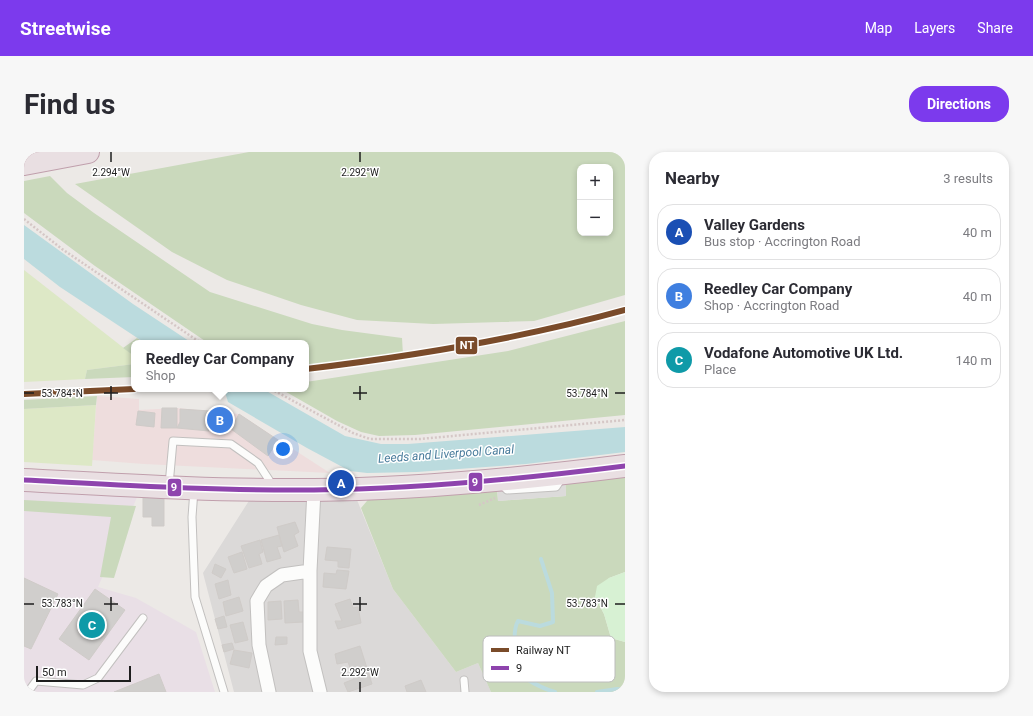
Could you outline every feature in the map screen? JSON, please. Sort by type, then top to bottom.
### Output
[{"type":"highway","points":[[24,164],[80,153]]},
{"type":"highway","points":[[24,480],[195,488],[314,490],[412,487],[565,474],[625,466]]},
{"type":"street","points":[[314,490],[310,570],[310,651],[320,692]]},
{"type":"street","points":[[269,692],[259,645],[257,601],[266,586],[282,575],[310,570]]},
{"type":"lane","points":[[169,487],[174,442],[231,444],[258,463],[275,489]]},
{"type":"lane","points":[[195,488],[192,517],[195,597],[224,692]]},
{"type":"lane","points":[[28,692],[36,681],[83,685],[98,678],[143,618]]},
{"type":"lane","points":[[464,680],[465,692]]},
{"type":"path","points":[[24,219],[62,250],[197,340]]},
{"type":"path","points":[[276,392],[353,434],[370,439],[420,439],[625,420]]},
{"type":"shaded area","points":[[97,396],[139,399],[139,410],[177,408],[239,414],[330,473],[92,460]]},
{"type":"shaded area","points":[[565,474],[566,496],[498,501],[497,480]]},
{"type":"shaded area","points":[[24,490],[138,495],[98,587],[136,598],[196,632],[215,692],[24,692]]},
{"type":"shaded area","points":[[355,495],[393,589],[456,672],[478,663],[483,674],[483,682],[487,682],[491,692],[234,692],[203,573],[252,496]]},
{"type":"green space","points":[[249,152],[625,152],[625,295],[534,321],[433,324],[357,320],[301,305],[227,280],[172,252],[75,184]]},
{"type":"green space","points":[[50,176],[67,193],[94,213],[210,292],[312,324],[342,330],[402,338],[403,355],[309,367],[309,340],[204,340],[95,266],[24,213],[24,181]]},
{"type":"green space","points":[[24,270],[131,354],[131,364],[87,370],[85,379],[24,382]]},
{"type":"green space","points":[[625,321],[625,415],[415,435],[379,436],[361,432],[337,421],[286,392],[309,392],[309,382],[508,351]]},
{"type":"green space","points":[[131,342],[131,354],[123,348]]},
{"type":"green space","points":[[131,364],[131,377],[85,379],[87,370]]},
{"type":"green space","points":[[97,396],[96,405],[24,409],[24,400]]},
{"type":"green space","points":[[96,405],[92,466],[24,462],[24,409]]},
{"type":"green space","points":[[625,473],[625,572],[609,578],[595,597],[604,614],[610,636],[483,636],[483,674],[478,663],[456,672],[393,589],[361,508],[372,495],[497,487],[498,501],[566,496],[565,480]]},
{"type":"green space","points":[[24,500],[136,506],[114,578],[100,577],[111,517],[24,511]]},
{"type":"green space","points":[[625,572],[625,642],[615,639],[615,636],[610,636],[604,614],[595,597],[597,586],[609,578]]},
{"type":"green space","points":[[615,639],[625,642],[625,692],[491,692],[487,682],[615,682]]},
{"type":"water","points":[[24,225],[133,304],[187,340],[140,340],[60,287],[24,259]]},
{"type":"water","name":"Leeds and Liverpool Canal","points":[[225,392],[268,392],[345,436],[381,444],[408,444],[625,427],[625,452],[526,464],[417,472],[367,473],[350,471],[228,402]]},
{"type":"building","points":[[162,408],[177,408],[177,428],[161,428]]},
{"type":"building","points":[[180,409],[210,411],[209,431],[177,428],[180,422]]},
{"type":"building","points":[[138,411],[155,413],[154,427],[136,425]]},
{"type":"building","points":[[212,412],[229,412],[229,428],[210,429]]},
{"type":"building","points":[[239,414],[278,440],[268,456],[231,429]]},
{"type":"building","points":[[143,497],[164,498],[164,526],[152,526],[152,517],[143,517]]},
{"type":"building","points":[[295,522],[299,532],[294,535],[298,546],[284,552],[277,527]]},
{"type":"building","points":[[279,535],[282,546],[277,547],[281,558],[267,562],[261,540]]},
{"type":"building","points":[[260,540],[263,552],[259,554],[262,564],[249,568],[241,546]]},
{"type":"building","points":[[327,547],[351,549],[349,568],[338,567],[338,561],[325,560]]},
{"type":"building","points":[[242,552],[247,569],[234,573],[228,557]]},
{"type":"building","points":[[215,564],[226,569],[221,578],[212,573]]},
{"type":"building","points":[[337,570],[349,571],[346,589],[323,587],[324,573],[336,574]]},
{"type":"building","points":[[24,578],[58,594],[31,649],[24,646]]},
{"type":"building","points":[[228,580],[231,595],[219,599],[215,584]]},
{"type":"building","points":[[95,589],[125,610],[89,660],[59,639]]},
{"type":"building","points":[[239,597],[243,611],[226,616],[223,602]]},
{"type":"building","points":[[350,599],[353,608],[358,607],[361,623],[338,629],[335,621],[342,621],[335,604]]},
{"type":"building","points":[[298,600],[299,612],[304,612],[304,622],[285,623],[284,601]]},
{"type":"building","points":[[281,601],[282,619],[268,620],[268,602]]},
{"type":"building","points":[[224,616],[227,627],[218,629],[215,619]]},
{"type":"building","points":[[243,622],[248,640],[235,643],[230,625]]},
{"type":"building","points":[[276,637],[287,637],[287,644],[275,645]]},
{"type":"building","points":[[232,643],[234,649],[224,652],[222,645]]},
{"type":"building","points":[[360,646],[372,684],[348,692],[344,683],[354,679],[348,662],[337,664],[335,654]]},
{"type":"building","points":[[234,650],[252,653],[249,668],[230,664]]},
{"type":"building","points":[[159,674],[166,692],[114,692]]},
{"type":"building","points":[[421,680],[426,692],[407,692],[405,686]]},
{"type":"waterway","points":[[515,636],[518,621],[540,626],[553,622],[552,593],[541,559]]},
{"type":"waterway","points":[[532,682],[555,692]]},
{"type":"waterway","points":[[597,692],[617,689],[625,690]]},
{"type":"rail line","name":"NT","points":[[309,369],[467,346],[546,330],[625,310]]},
{"type":"rail line","name":"NT","points":[[24,394],[131,389]]},
{"type":"transit line","name":"9","points":[[24,480],[205,489],[314,490],[392,488],[470,482],[625,466]]},
{"type":"place","name":"Reedley Car Company","points":[[220,420]]},
{"type":"place","name":"Valley Gardens","points":[[341,483]]},
{"type":"place","name":"Vodafone Automotive UK Ltd.","points":[[92,625]]}]
